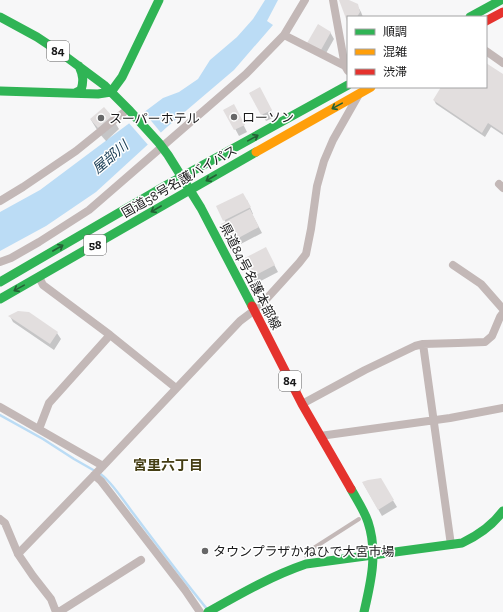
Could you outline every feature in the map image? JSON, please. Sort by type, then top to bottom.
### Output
[{"type":"main road","points":[[0,91],[98,94],[112,92],[122,77],[159,0]]},
{"type":"main road","points":[[472,16],[501,0]]},
{"type":"main road","points":[[487,20],[503,12]]},
{"type":"main road","name":"県道84号名護本部線","points":[[0,17],[55,49],[112,92],[160,144],[190,189],[302,404],[368,521],[373,542],[374,555],[364,612]]},
{"type":"main road","points":[[75,93],[81,90],[84,79],[79,66]]},
{"type":"main road","name":"国道58号名護バイパス","points":[[0,282],[182,177],[347,86]]},
{"type":"main road","name":"国道58号名護バイパス","points":[[0,299],[190,189],[369,88]]},
{"type":"main road","points":[[210,611],[264,580],[294,568],[306,560],[374,555],[462,543],[481,534],[497,520],[503,511]]},
{"type":"street","points":[[0,262],[11,258],[39,242],[88,210],[160,144],[246,74],[284,35],[305,0]]},
{"type":"street","points":[[333,0],[347,68]]},
{"type":"street","points":[[284,35],[347,68]]},
{"type":"street","points":[[487,52],[503,63]]},
{"type":"street","points":[[18,554],[240,321],[260,306],[306,254],[317,186],[324,161],[333,140],[359,94]]},
{"type":"street","points":[[0,201],[23,188],[76,151],[129,110]]},
{"type":"street","points":[[11,258],[19,271]]},
{"type":"street","points":[[453,265],[481,284],[503,309]]},
{"type":"street","points":[[39,277],[43,285],[110,335],[176,388]]},
{"type":"street","points":[[302,404],[365,370],[415,346],[423,344],[485,342],[492,336],[500,316],[503,313]]},
{"type":"street","points":[[39,429],[49,404],[110,335]]},
{"type":"street","points":[[423,344],[451,545]]},
{"type":"street","points":[[0,407],[103,466]]},
{"type":"street","points":[[320,436],[434,420],[503,408]]},
{"type":"street","points":[[94,475],[101,481],[185,590],[200,612]]},
{"type":"street","points":[[0,519],[5,523],[18,554],[33,576],[51,598],[58,612],[141,560]]},
{"type":"lane","points":[[306,560],[309,551],[359,518]]},
{"type":"water","name":"屋部川","points":[[265,0],[278,0],[267,21],[273,25],[234,70],[167,127],[96,192],[46,226],[0,251],[0,212],[40,190],[163,98],[179,92],[198,79],[210,60],[237,37],[253,19]]},
{"type":"pier","points":[[143,111],[162,134],[149,146],[128,122]]},
{"type":"building","points":[[339,0],[349,0],[358,4],[360,12],[358,16],[347,16],[347,21]]},
{"type":"building","points":[[318,24],[331,32],[321,50],[307,43]]},
{"type":"building","points":[[487,64],[503,74],[503,133],[488,123],[482,133],[433,100],[440,88],[487,88]]},
{"type":"building","points":[[260,87],[272,110],[261,115],[249,93]]},
{"type":"building","name":"ローソン","points":[[234,104],[245,125],[234,130],[223,110]]},
{"type":"building","name":"スーパーホテル","points":[[104,107],[112,116],[98,128],[90,119]]},
{"type":"building","points":[[243,193],[251,207],[223,221],[216,206]]},
{"type":"building","points":[[250,209],[259,227],[231,242],[221,224]]},
{"type":"building","points":[[266,247],[275,265],[248,279],[239,261]]},
{"type":"building","points":[[18,311],[29,312],[58,332],[50,344],[8,316]]},
{"type":"building","points":[[381,478],[394,500],[378,510],[362,482]]},
{"type":"waterway","points":[[0,415],[95,471]]},
{"type":"waterway","points":[[99,473],[108,480],[207,609]]},
{"type":"traffic: fast","points":[[0,91],[98,94],[111,92],[122,77],[159,0]]},
{"type":"traffic: fast","points":[[472,16],[501,0]]},
{"type":"traffic: fast","points":[[0,17],[37,37],[104,85],[159,143],[201,208],[252,306]]},
{"type":"traffic: fast","points":[[75,93],[81,90],[83,84],[79,66]]},
{"type":"traffic: fast","points":[[0,282],[165,186],[347,86]]},
{"type":"traffic: fast","points":[[0,299],[256,152]]},
{"type":"traffic: fast","points":[[351,489],[368,522],[373,544],[371,578],[364,612]]},
{"type":"traffic: fast","points":[[208,612],[268,580],[306,564],[462,543],[485,530],[503,511]]},
{"type":"traffic: slow","points":[[256,152],[369,88]]},
{"type":"traffic: jam","points":[[487,20],[503,12]]},
{"type":"traffic: jam","points":[[252,306],[302,404],[351,489]]},
{"type":"place","name":"ローソン","points":[[234,117]]},
{"type":"place","name":"スーパーホテル","points":[[101,118]]},
{"type":"place","name":"タウンプラザかねひで大宮市場","points":[[205,551]]},
{"type":"district","name":"宮里六丁目","points":[[168,465]]}]
